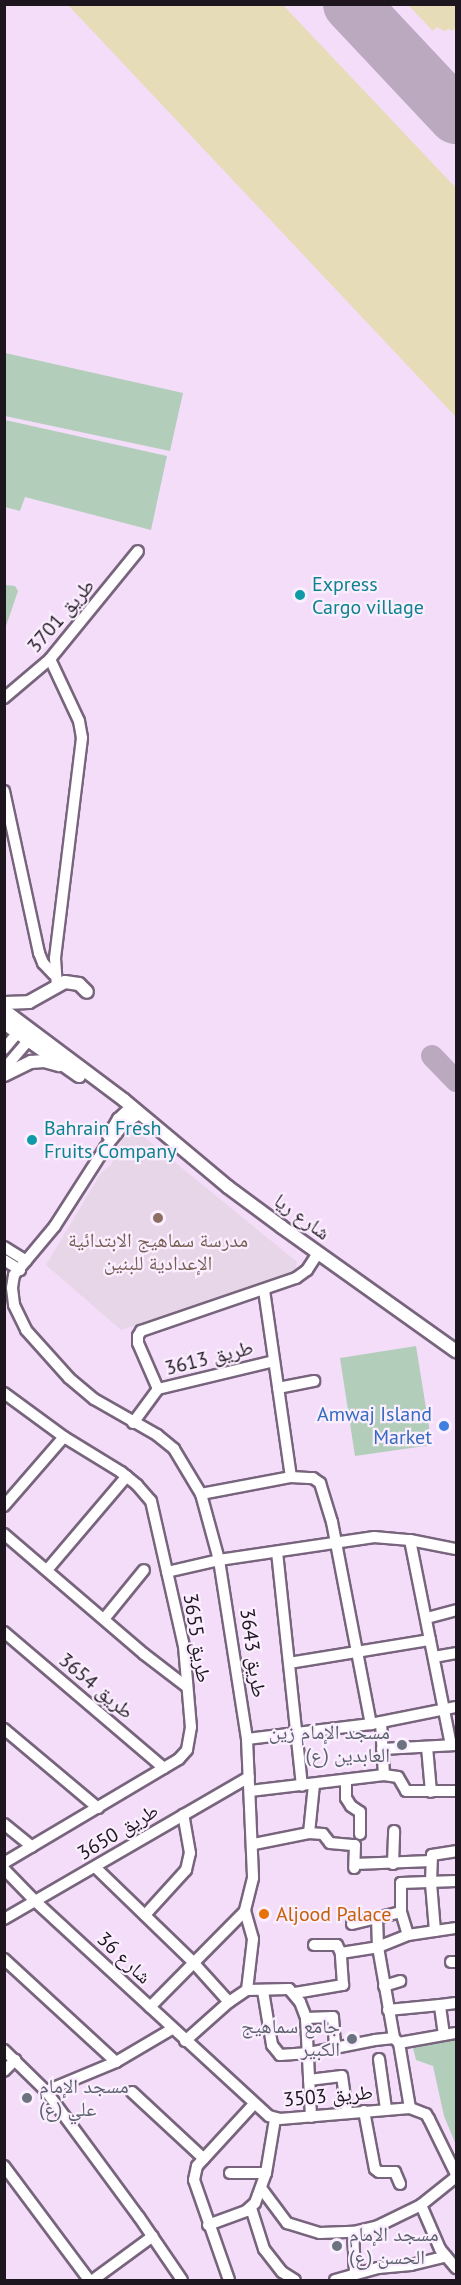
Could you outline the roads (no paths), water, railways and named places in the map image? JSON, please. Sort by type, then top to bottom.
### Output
[{"type":"main road","points":[[4,1004],[29,1002],[56,980],[76,983],[87,992]]},
{"type":"main road","name":"شارع ريا","points":[[4,1010],[26,1033],[69,1069],[120,1104],[135,1111]]},
{"type":"main road","name":"شارع ريا","points":[[4,1023],[26,1033],[135,1111],[237,1194],[456,1351]]},
{"type":"main road","points":[[4,1075],[18,1066],[37,1061],[51,1062],[69,1069]]},
{"type":"street","name":"طريق 3701","points":[[4,698],[50,658],[138,551]]},
{"type":"street","points":[[50,658],[79,721],[82,738],[56,980]]},
{"type":"street","points":[[4,791],[39,953],[43,963],[56,980]]},
{"type":"street","points":[[4,1049],[26,1033]]},
{"type":"street","points":[[4,1069],[26,1033]]},
{"type":"street","points":[[23,1265],[55,1226],[105,1148],[112,1128],[135,1111]]},
{"type":"street","points":[[4,1247],[23,1265]]},
{"type":"street","points":[[159,1389],[138,1336],[141,1331],[296,1278],[307,1270],[318,1253]]},
{"type":"street","points":[[4,1260],[23,1265]]},
{"type":"street","name":"طريق 3643","points":[[23,1265],[12,1283],[14,1305],[26,1330],[69,1378],[94,1399],[157,1435],[174,1449],[201,1494],[219,1560],[247,1739],[254,1844],[253,1878],[245,1911]]},
{"type":"street","name":"طريق 3613","points":[[264,1290],[291,1477]]},
{"type":"street","name":"طريق 3613","points":[[133,1423],[159,1389],[274,1361]]},
{"type":"street","points":[[278,1388],[314,1381]]},
{"type":"street","name":"طريق 3655","points":[[4,1393],[64,1437],[127,1476],[151,1502],[184,1646],[191,1738],[187,1750],[179,1759],[4,1863]]},
{"type":"street","points":[[4,1506],[64,1437]]},
{"type":"street","points":[[47,1570],[127,1476]]},
{"type":"street","points":[[201,1494],[291,1477],[313,1478],[320,1483],[337,1543],[357,1652],[382,1749],[384,1775]]},
{"type":"street","points":[[4,1534],[188,1687]]},
{"type":"street","points":[[167,1572],[219,1560],[374,1537],[410,1540],[456,1549]]},
{"type":"street","points":[[382,1749],[454,1745],[443,1709],[410,1540]]},
{"type":"street","points":[[277,1552],[302,1786]]},
{"type":"street","points":[[104,1619],[144,1570]]},
{"type":"street","points":[[427,1618],[456,1610]]},
{"type":"street","name":"طريق 3654","points":[[4,1632],[164,1768]]},
{"type":"street","points":[[289,1663],[430,1640]]},
{"type":"street","points":[[434,1657],[456,1653]]},
{"type":"street","points":[[247,1739],[376,1723],[456,1707]]},
{"type":"street","points":[[4,1729],[98,1808]]},
{"type":"street","points":[[427,1747],[431,1792]]},
{"type":"street","points":[[250,1791],[384,1775],[398,1777],[406,1791],[456,1791]]},
{"type":"street","name":"طريق 3650","points":[[4,1920],[249,1777]]},
{"type":"street","points":[[346,1781],[346,1798],[351,1806],[360,1812],[360,1833]]},
{"type":"street","points":[[309,1833],[314,1785]]},
{"type":"street","points":[[145,1915],[186,1870],[190,1853],[183,1815]]},
{"type":"street","points":[[4,1824],[32,1847]]},
{"type":"street","points":[[393,1863],[394,1831]]},
{"type":"street","points":[[254,1844],[309,1833],[323,1834],[332,1844],[354,1844],[354,1866],[431,1861]]},
{"type":"street","points":[[435,1931],[431,1861],[433,1854],[456,1851]]},
{"type":"street","points":[[95,1867],[192,1961],[229,2002]]},
{"type":"street","name":"شارع 36","points":[[4,1869],[172,2029]]},
{"type":"street","points":[[408,1935],[401,1912],[401,1883],[456,1881]]},
{"type":"street","points":[[150,2007],[192,1961],[245,1911],[253,1939],[247,1990]]},
{"type":"street","points":[[352,1923],[401,1912]]},
{"type":"street","points":[[261,2188],[287,2223],[320,2233],[353,2232],[378,2226],[422,2205],[456,2176],[426,2114],[410,2108],[397,2041],[388,2010],[378,1946],[377,1918]]},
{"type":"street","points":[[341,1953],[378,1946],[408,1935],[456,1928]]},
{"type":"street","points":[[295,1993],[344,1985],[338,1945],[314,1945]]},
{"type":"street","points":[[4,1959],[116,2062]]},
{"type":"street","points":[[384,1986],[400,1981]]},
{"type":"street","points":[[185,2041],[229,2002],[247,1990],[289,1989],[295,1993],[306,2018],[311,2117]]},
{"type":"street","points":[[262,1990],[273,2049],[284,2055],[456,2032]]},
{"type":"street","points":[[388,2010],[456,2003]]},
{"type":"street","points":[[440,2005],[444,2035]]},
{"type":"street","points":[[306,2018],[333,2017],[335,2048]]},
{"type":"street","points":[[46,2091],[116,2062],[172,2029]]},
{"type":"street","name":"طريق 3503","points":[[172,2029],[254,2104],[275,2119],[410,2108]]},
{"type":"street","points":[[4,2050],[46,2091],[153,2236],[182,2280]]},
{"type":"street","points":[[379,2059],[386,2109]]},
{"type":"street","points":[[4,2071],[15,2060]]},
{"type":"street","points":[[309,2080],[342,2076],[347,2112]]},
{"type":"street","points":[[132,2092],[204,2159]]},
{"type":"street","points":[[229,2280],[194,2180],[198,2166],[254,2104]]},
{"type":"street","points":[[364,2111],[375,2169],[379,2172],[395,2172],[400,2184]]},
{"type":"street","points":[[208,2224],[251,2208],[266,2173],[275,2119]]},
{"type":"street","points":[[4,2166],[91,2280],[153,2236]]},
{"type":"street","points":[[230,2173],[266,2173]]},
{"type":"street","points":[[422,2205],[437,2245],[456,2268]]},
{"type":"street","points":[[251,2208],[264,2249],[282,2272],[295,2280]]},
{"type":"street","points":[[353,2232],[361,2275]]},
{"type":"street","points":[[335,2280],[446,2256]]},
{"type":"place","name":"Express Cargo village","points":[[300,595]]},
{"type":"place","name":"Bahrain Fresh Fruits Company","points":[[32,1140]]},
{"type":"place","name":"مدرسة سماهيج الابتدائية الإعدادية للبنين","points":[[158,1218]]},
{"type":"place","name":"Amwaj Island Market","points":[[444,1426]]},
{"type":"place","name":"مسجد الإمام زين العابدين (ع)","points":[[402,1745]]},
{"type":"place","name":"Aljood Palace","points":[[264,1914]]},
{"type":"place","name":"جامع سماهيج الكبير","points":[[352,2039]]},
{"type":"place","name":"مسجد الإمام علي (ع)","points":[[27,2098]]},
{"type":"place","name":"مسجد الإمام الحسن (ع)","points":[[337,2246]]}]
